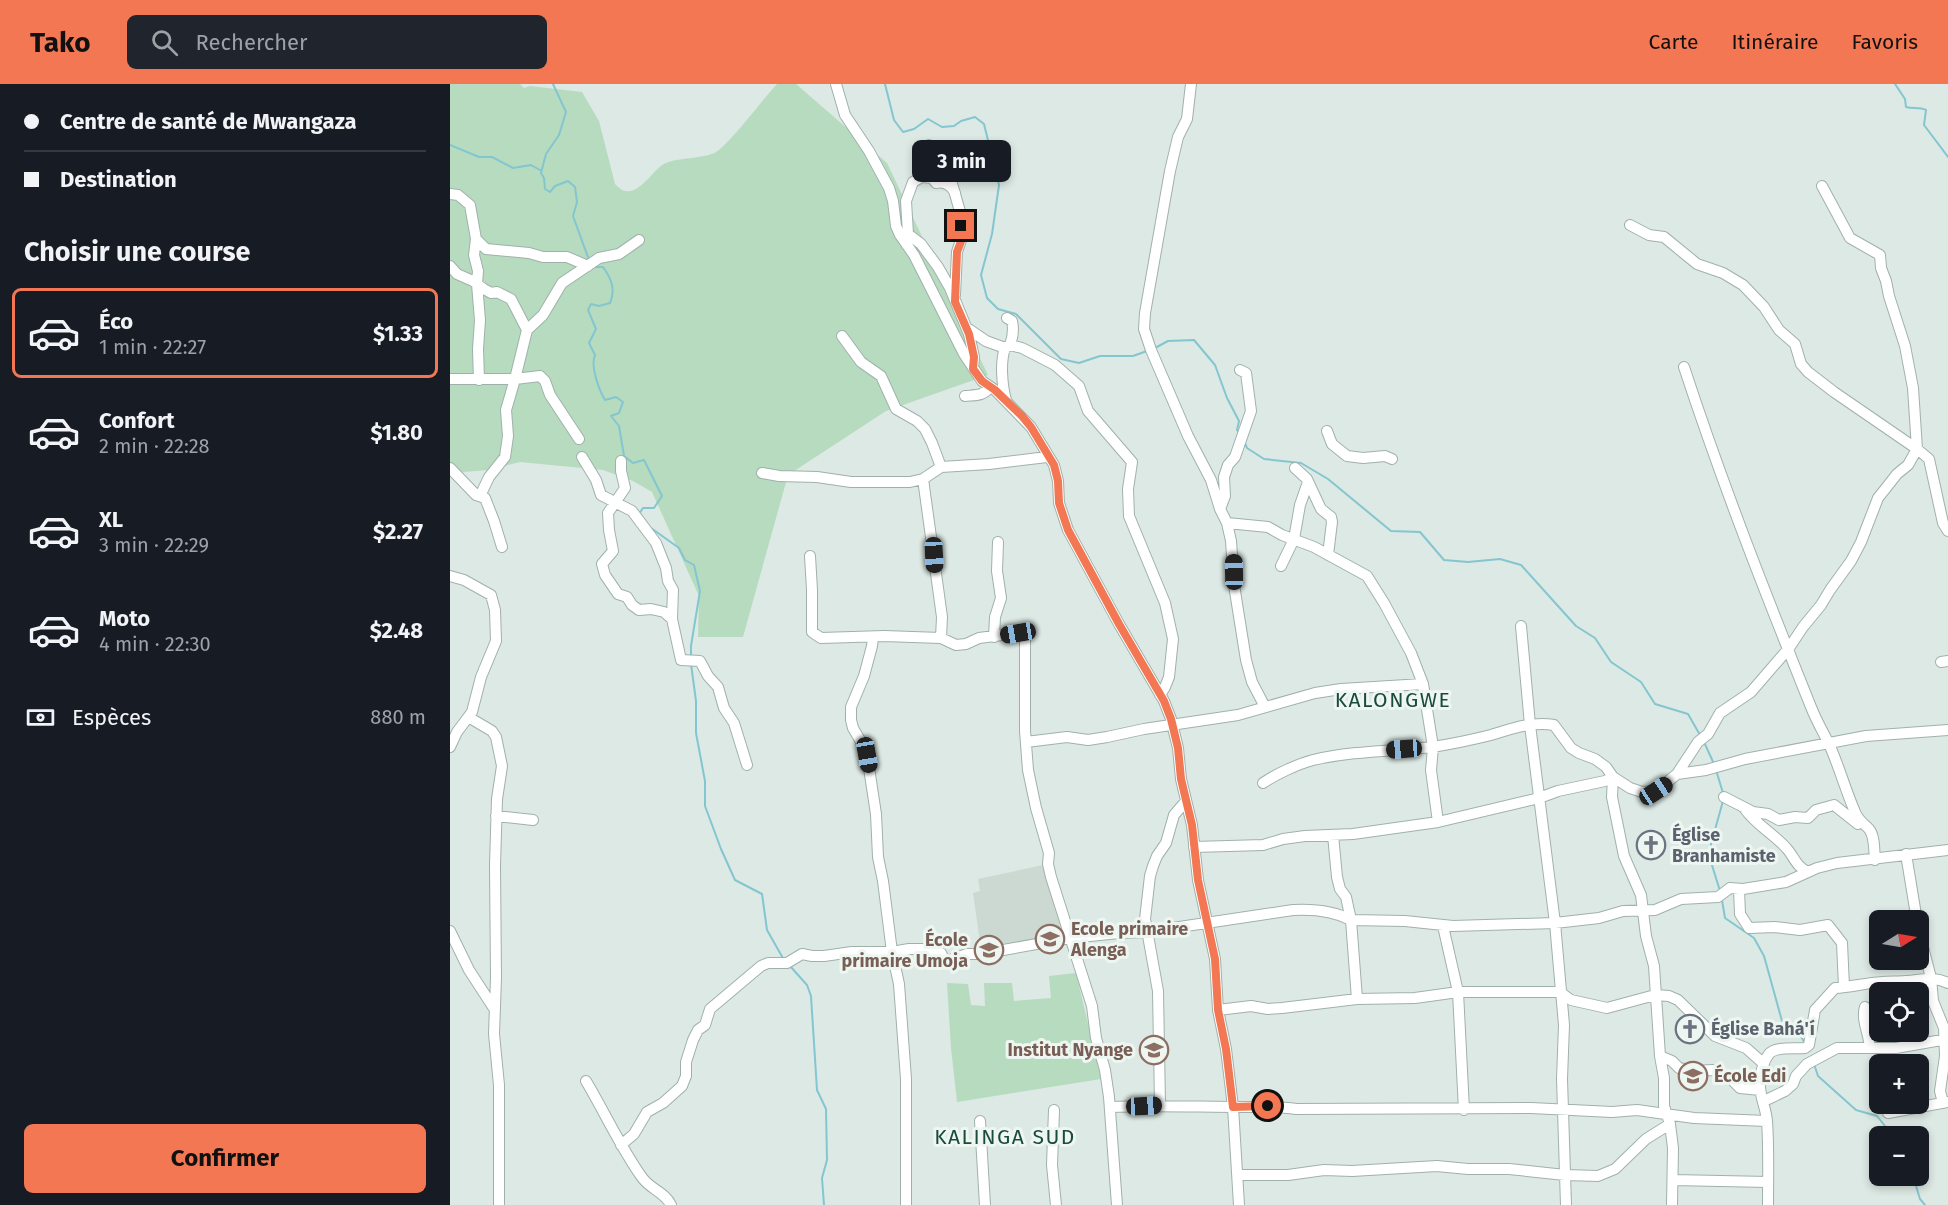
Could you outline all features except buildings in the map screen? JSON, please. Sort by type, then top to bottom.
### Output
[{"type":"street","points":[[836,84],[845,115],[869,151],[889,188],[914,255],[964,354],[982,381],[1006,400],[1031,427],[1056,471],[1059,503],[1068,530],[1160,695],[1172,725],[1192,825],[1198,880],[1215,959],[1218,1010],[1226,1049],[1233,1107],[1239,1205]]},
{"type":"street","points":[[1191,84],[1187,119],[1178,137],[1170,171],[1144,323],[1151,350],[1188,436],[1212,480],[1220,509],[1227,523],[1232,541],[1234,585],[1246,660],[1252,682],[1264,707]]},
{"type":"street","points":[[929,145],[940,169],[951,180],[961,215],[963,234],[957,252],[955,302]]},
{"type":"street","points":[[955,193],[951,186],[941,182],[936,183],[932,178],[922,177],[913,182],[906,201],[908,234],[921,244],[938,267],[955,302],[971,343],[973,369]]},
{"type":"street","points":[[1263,783],[1312,760],[1375,751],[1432,747],[1545,723],[1554,725],[1571,748],[1606,767],[1613,777],[1630,788],[1642,792],[1656,791],[1677,774],[1698,742],[1708,735],[1720,713],[1751,692],[1789,648],[1821,605],[1851,561],[1878,498],[1897,474],[1908,465],[1917,449],[1913,388],[1905,346],[1881,268],[1880,255],[1850,238],[1822,186]]},
{"type":"street","points":[[450,194],[458,195],[470,205],[476,239],[474,255],[478,271],[480,320],[479,380]]},
{"type":"street","points":[[893,201],[896,226],[903,242],[914,255]]},
{"type":"street","points":[[1630,225],[1649,235],[1665,237],[1697,264],[1723,273],[1743,285],[1764,308],[1779,330],[1795,344],[1801,364],[1808,372],[1929,459],[1943,523],[1948,531]]},
{"type":"street","points":[[476,239],[486,249],[529,253],[543,257],[567,257],[588,266]]},
{"type":"street","points":[[480,496],[489,477],[505,457],[508,436],[506,410],[527,330],[543,315],[562,283],[598,258],[619,254],[639,240]]},
{"type":"street","points":[[450,266],[457,274],[484,290],[491,293],[497,292],[511,299],[527,330]]},
{"type":"street","points":[[1006,400],[1002,387],[1002,358],[1013,327],[1012,321],[1007,318]]},
{"type":"street","points":[[964,326],[986,341],[1007,347],[1022,348],[1055,364],[1079,386],[1088,411],[1132,462],[1128,489],[1129,516],[1164,603],[1173,639],[1169,677],[1160,695]]},
{"type":"street","points":[[842,336],[861,362],[881,376],[896,409],[917,421],[925,429],[941,467]]},
{"type":"street","points":[[1684,367],[1738,523],[1811,707],[1841,772],[1846,793],[1856,816],[1872,836],[1875,860]]},
{"type":"street","points":[[1220,509],[1226,496],[1224,477],[1228,465],[1235,456],[1251,411],[1246,373],[1240,370]]},
{"type":"street","points":[[450,379],[515,380],[540,376],[579,439]]},
{"type":"street","points":[[965,396],[982,394],[990,387]]},
{"type":"street","points":[[1327,431],[1332,444],[1347,456],[1368,458],[1385,456],[1392,459]]},
{"type":"street","points":[[582,457],[596,480],[601,495],[632,511],[656,543],[673,590],[672,619],[681,660],[700,661],[708,676],[718,687],[724,708],[734,723],[747,765]]},
{"type":"street","points":[[762,473],[851,482],[909,482],[923,478],[941,467],[1047,457]]},
{"type":"street","points":[[621,461],[625,488],[608,513],[613,551],[602,564],[605,575],[618,594],[627,597],[639,610],[651,609],[664,612],[672,619]]},
{"type":"street","points":[[450,468],[477,495],[485,498],[502,547]]},
{"type":"street","points":[[1295,468],[1308,482],[1321,509],[1331,517],[1328,555]]},
{"type":"street","points":[[923,478],[942,616],[941,638]]},
{"type":"street","points":[[1281,567],[1294,539],[1300,505],[1308,482]]},
{"type":"street","points":[[1227,523],[1268,527],[1314,547],[1366,576],[1384,603],[1411,653],[1423,684],[1432,747],[1431,770],[1438,822]]},
{"type":"street","points":[[994,637],[995,616],[1001,598],[997,571],[998,542]]},
{"type":"street","points":[[810,556],[812,632],[821,638],[884,636],[941,638],[956,645],[966,644],[979,638],[1023,634],[1028,770],[1049,853],[1048,864],[1092,1006],[1110,1107],[1117,1205]]},
{"type":"street","points":[[450,576],[464,580],[491,595],[495,609],[496,641],[481,676],[470,718],[458,732],[450,747]]},
{"type":"street","points":[[1521,626],[1530,725],[1556,923],[1564,1025],[1563,1110],[1566,1205]]},
{"type":"street","points":[[873,638],[864,676],[851,707],[851,720],[867,755],[876,814],[878,857],[899,984],[904,1051],[906,1205]]},
{"type":"street","points":[[1026,742],[1067,737],[1088,740],[1238,715],[1315,693],[1341,689],[1423,684]]},
{"type":"street","points":[[470,718],[492,731],[496,737],[502,766],[496,816],[495,1010],[495,1059],[499,1085],[500,1205]]},
{"type":"street","points":[[1677,774],[1866,736],[1948,730]]},
{"type":"street","points":[[1194,847],[1263,845],[1283,839],[1438,822],[1539,798],[1558,790],[1605,781],[1613,777]]},
{"type":"street","points":[[1613,777],[1612,797],[1624,856],[1641,895],[1646,936],[1654,966],[1660,1056],[1665,1078],[1664,1106],[1673,1148],[1672,1205]]},
{"type":"street","points":[[1724,797],[1753,812],[1768,814],[1779,820],[1809,818],[1816,810],[1834,805],[1852,818],[1863,831],[1872,836]]},
{"type":"street","points":[[1160,1105],[1158,991],[1146,932],[1146,912],[1153,866],[1166,843],[1174,815],[1186,801]]},
{"type":"street","points":[[1742,805],[1760,827],[1788,850],[1800,868],[1808,872]]},
{"type":"street","points":[[496,816],[533,820]]},
{"type":"street","points":[[1333,835],[1337,877],[1340,889],[1346,897],[1351,920],[1357,999]]},
{"type":"street","points":[[621,1145],[634,1134],[647,1112],[663,1103],[682,1086],[693,1040],[698,1030],[705,1025],[710,1009],[761,966],[768,963],[786,963],[802,954],[812,956],[930,949],[941,953],[945,963],[967,954],[981,954],[1070,938],[1146,932],[1309,909],[1351,920],[1405,921],[1443,926],[1556,923],[1599,918],[1623,911],[1655,910],[1681,898],[1718,897],[1730,888],[1738,890],[1786,882],[1837,863],[1948,850]]},
{"type":"street","points":[[1906,854],[1915,910]]},
{"type":"street","points":[[1738,890],[1740,914],[1749,928],[1774,927],[1800,930],[1828,925],[1842,943],[1844,987]]},
{"type":"street","points":[[1443,926],[1458,992],[1464,1110]]},
{"type":"street","points":[[450,931],[469,970],[495,1010]]},
{"type":"street","points":[[1929,970],[1933,1001],[1939,1012],[1946,1040],[1940,1091],[1946,1102],[1929,1105]]},
{"type":"street","points":[[1768,1205],[1767,1121],[1760,1081],[1769,1052],[1776,1049],[1809,1046],[1815,1010],[1835,988],[1882,981],[1931,978],[1948,983]]},
{"type":"street","points":[[1218,1010],[1251,1006],[1275,1008],[1357,999],[1415,999],[1458,992],[1560,992],[1571,1000],[1607,1008],[1655,995],[1669,996],[1678,1000],[1715,1036],[1746,1048],[1764,1064]]},
{"type":"street","points":[[1866,1007],[1863,1020],[1869,1036],[1870,1048]]},
{"type":"street","points":[[1660,1056],[1672,1061],[1679,1068],[1694,1071],[1713,1070],[1730,1078],[1740,1088],[1762,1095],[1785,1091],[1794,1084],[1796,1076],[1808,1064],[1837,1048],[1896,1048],[1946,1040]]},
{"type":"street","points":[[586,1081],[642,1179],[648,1186],[659,1190],[671,1205]]},
{"type":"street","points":[[1110,1107],[1160,1105],[1280,1106],[1296,1109],[1531,1108],[1612,1112],[1637,1110],[1654,1111],[1668,1120]]},
{"type":"street","points":[[1054,1110],[1052,1165],[1056,1205]]},
{"type":"street","points":[[1238,1175],[1288,1175],[1324,1170],[1352,1171],[1437,1166],[1598,1176],[1615,1169],[1668,1120],[1694,1118],[1767,1121]]},
{"type":"street","points":[[980,1121],[985,1205]]},
{"type":"street","points":[[1673,1180],[1768,1182]]},
{"type":"shaded area","points":[[1043,865],[1064,934],[981,949],[973,893],[980,891],[978,879]]},
{"type":"green space","points":[[450,84],[520,84],[524,88],[530,86],[582,92],[599,121],[615,184],[622,190],[636,189],[666,163],[708,155],[719,150],[777,84],[796,84],[887,163],[988,375],[886,411],[788,475],[743,637],[698,637],[699,596],[652,492],[633,481],[603,470],[520,462],[489,470],[450,473]]},
{"type":"green space","points":[[1076,973],[1101,1079],[957,1102],[947,983],[968,984],[971,1005],[985,1006],[984,983],[1012,983],[1014,1001],[1051,998],[1049,976]]},
{"type":"waterway","points":[[553,84],[566,112],[559,135],[546,154],[541,173],[545,189],[550,192],[555,186],[568,181],[575,187],[577,202],[573,216],[589,260]]},
{"type":"waterway","points":[[885,84],[894,120],[903,132],[914,129],[928,119],[942,127],[954,126],[961,121],[975,117],[984,124],[999,185],[992,234],[981,275],[987,298],[998,309],[1016,314],[1061,359],[1079,363],[1100,356],[1133,356],[1147,351]]},
{"type":"waterway","points":[[1895,84],[1905,99],[1906,107],[1926,110],[1924,125],[1948,157]]},
{"type":"waterway","points":[[450,145],[479,157],[492,157],[513,168],[531,165],[540,170]]},
{"type":"waterway","points":[[594,267],[603,267],[613,288],[610,303],[599,306],[591,304],[588,310],[596,329],[589,343],[595,355],[596,378],[605,400],[616,397],[623,402],[619,413],[611,416],[619,426],[624,456],[633,463],[644,460],[662,496],[654,508],[643,508],[639,514]]},
{"type":"waterway","points":[[1155,348],[1168,341],[1194,340],[1215,365],[1227,398],[1239,421],[1237,430],[1240,433]]},
{"type":"waterway","points":[[1244,441],[1247,448],[1264,459],[1301,463],[1328,479],[1391,531],[1420,532],[1444,560],[1468,562],[1500,559],[1521,565],[1576,626],[1595,638],[1611,662],[1641,682],[1655,704],[1688,714],[1700,735]]},
{"type":"waterway","points":[[651,528],[679,548],[685,560],[694,565],[700,591],[691,658]]},
{"type":"waterway","points":[[691,664],[696,701],[696,733],[705,781],[705,806],[735,880],[762,894],[767,930],[784,960]]},
{"type":"waterway","points":[[1704,742],[1714,764]]},
{"type":"waterway","points":[[1716,770],[1723,793]]},
{"type":"waterway","points":[[1720,891],[1711,862],[1711,844],[1723,801]]},
{"type":"waterway","points":[[1722,900],[1725,918],[1754,938],[1764,956],[1782,1021],[1796,1029],[1805,1043]]},
{"type":"waterway","points":[[790,966],[807,985],[811,996],[817,1090],[826,1109],[827,1160],[822,1178],[824,1205]]},
{"type":"waterway","points":[[1814,1064],[1818,1076],[1856,1110],[1877,1116],[1885,1126]]},
{"type":"waterway","points":[[1916,1186],[1920,1199],[1925,1205]]},
{"type":"place","name":"Église Branhamiste","points":[[1651,845]]},
{"type":"place","name":"Ecole primaire Alenga","points":[[1050,939]]},
{"type":"place","name":"École primaire Umoja","points":[[989,950]]},
{"type":"place","name":"Église Bahá'í","points":[[1690,1029]]},
{"type":"place","name":"Institut Nyange","points":[[1154,1050]]},
{"type":"place","name":"École Edi","points":[[1693,1076]]},
{"type":"district","name":"KALONGWE","points":[[1393,700]]},
{"type":"district","name":"KALINGA SUD","points":[[1005,1137]]},
{"type":"route","points":[[961,226],[963,236],[957,252],[955,302],[969,334],[974,357],[973,369],[982,381],[1022,416],[1054,465],[1061,514],[1076,548],[1164,701],[1171,719],[1178,748],[1181,779],[1192,825],[1198,880],[1215,959],[1218,1010],[1226,1049],[1233,1107],[1268,1106]]}]
